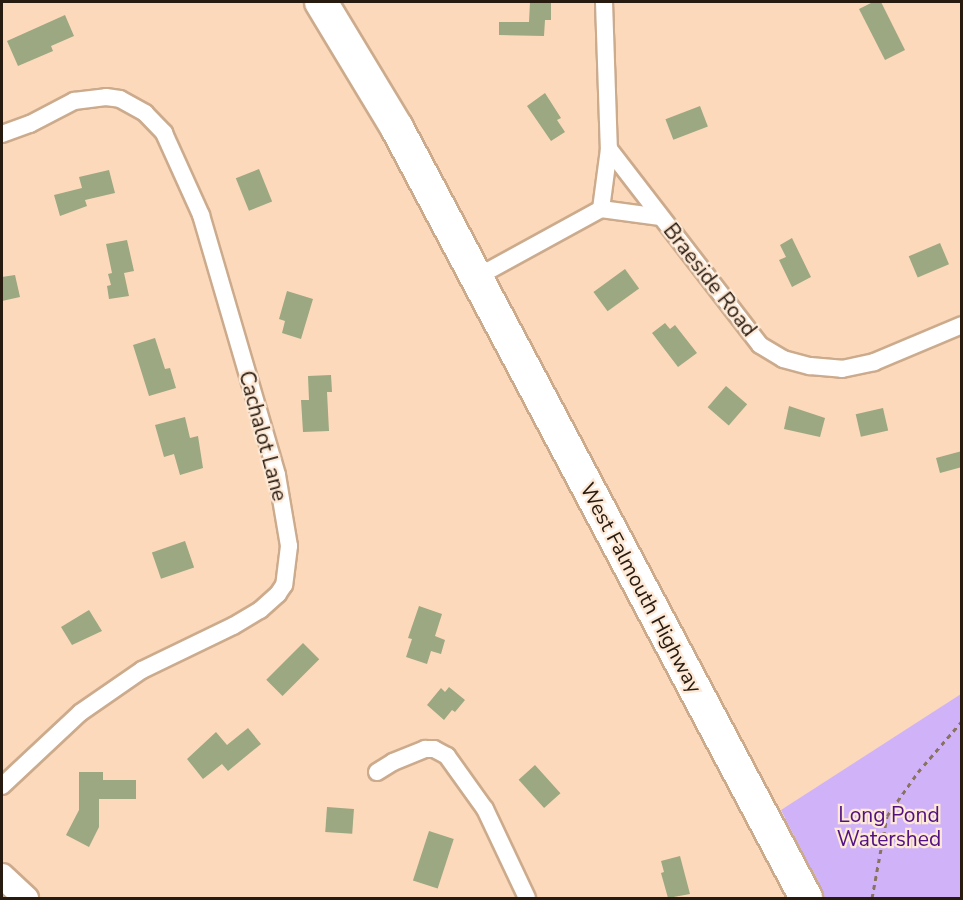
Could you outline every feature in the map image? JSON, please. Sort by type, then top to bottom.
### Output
[{"type":"highway","points":[[321,2],[397,128]]},
{"type":"highway","points":[[341,2],[397,128]]},
{"type":"highway","name":"West Falmouth Highway","points":[[397,128],[806,898]]},
{"type":"main road","points":[[2,876],[26,898]]},
{"type":"street","points":[[477,277],[601,208],[609,148],[604,2]]},
{"type":"street","name":"Cachalot Lane","points":[[2,134],[30,124],[74,101],[106,97],[120,99],[145,113],[164,133],[201,215],[277,474],[288,546],[284,585],[269,602],[233,626],[151,664],[89,707],[2,786]]},
{"type":"street","name":"Braeside Road","points":[[609,148],[760,345],[783,359],[810,366],[842,369],[874,362],[962,325]]},
{"type":"street","name":"Braeside Road","points":[[601,208],[660,217]]},
{"type":"street","points":[[377,772],[393,762],[425,749],[434,749],[447,756],[485,809],[527,898]]},
{"type":"path","points":[[872,898],[887,816],[918,772],[962,721]]},
{"type":"green space","name":"Long Pond Watershed","points":[[961,694],[961,898],[825,898],[781,810]]},
{"type":"building","points":[[530,2],[551,2],[551,20],[545,20],[544,36],[499,35],[499,22],[529,22]]},
{"type":"building","points":[[873,2],[881,2],[905,50],[885,60],[859,9]]},
{"type":"building","points":[[65,15],[74,36],[51,46],[53,51],[18,66],[7,41]]},
{"type":"building","points":[[545,93],[561,118],[557,120],[565,132],[551,141],[527,106]]},
{"type":"building","points":[[700,106],[708,127],[673,140],[665,119]]},
{"type":"building","points":[[259,169],[272,201],[249,211],[236,178]]},
{"type":"building","points":[[109,170],[115,193],[85,200],[87,206],[60,216],[54,195],[82,188],[79,177]]},
{"type":"building","points":[[792,238],[811,277],[792,287],[779,260],[786,257],[780,245]]},
{"type":"building","points":[[127,240],[134,271],[124,273],[129,296],[109,299],[107,286],[111,285],[108,274],[112,273],[106,244]]},
{"type":"building","points":[[940,243],[949,264],[918,277],[909,256]]},
{"type":"building","points":[[625,269],[639,288],[608,311],[593,292]]},
{"type":"building","points":[[15,275],[20,297],[2,301],[2,277]]},
{"type":"building","points":[[287,291],[313,299],[301,339],[282,333],[285,321],[279,319]]},
{"type":"building","points":[[665,323],[670,329],[675,325],[697,353],[678,367],[652,333]]},
{"type":"building","points":[[155,338],[165,369],[170,368],[176,388],[149,396],[133,345]]},
{"type":"building","points":[[331,375],[332,392],[327,392],[329,431],[303,432],[301,400],[309,400],[308,376]]},
{"type":"building","points":[[726,386],[747,404],[729,426],[708,407]]},
{"type":"building","points":[[789,406],[825,418],[820,437],[784,429]]},
{"type":"building","points":[[883,408],[888,430],[861,437],[856,414]]},
{"type":"building","points":[[185,417],[190,438],[198,436],[203,468],[180,475],[174,454],[164,457],[155,425]]},
{"type":"building","points":[[962,451],[962,467],[940,473],[936,458]]},
{"type":"building","points":[[185,541],[194,567],[161,579],[152,552]]},
{"type":"building","points":[[419,606],[442,614],[435,636],[445,640],[441,654],[431,651],[427,664],[406,657],[412,639],[408,638]]},
{"type":"building","points":[[89,610],[102,631],[72,645],[61,627]]},
{"type":"building","points":[[303,643],[319,659],[282,696],[266,680]]},
{"type":"building","points":[[449,687],[465,700],[444,720],[427,705],[441,688],[445,692]]},
{"type":"building","points":[[248,728],[261,744],[228,771],[222,764],[203,779],[187,759],[216,732],[227,745]]},
{"type":"building","points":[[535,765],[560,793],[544,808],[519,780]]},
{"type":"building","points":[[79,772],[103,772],[103,780],[136,780],[136,799],[99,799],[99,827],[89,847],[66,835],[79,810]]},
{"type":"building","points":[[327,807],[354,809],[352,834],[325,832]]},
{"type":"building","points":[[429,831],[454,839],[438,888],[413,880]]},
{"type":"building","points":[[680,856],[690,894],[668,898],[661,873],[664,872],[661,861]]}]
